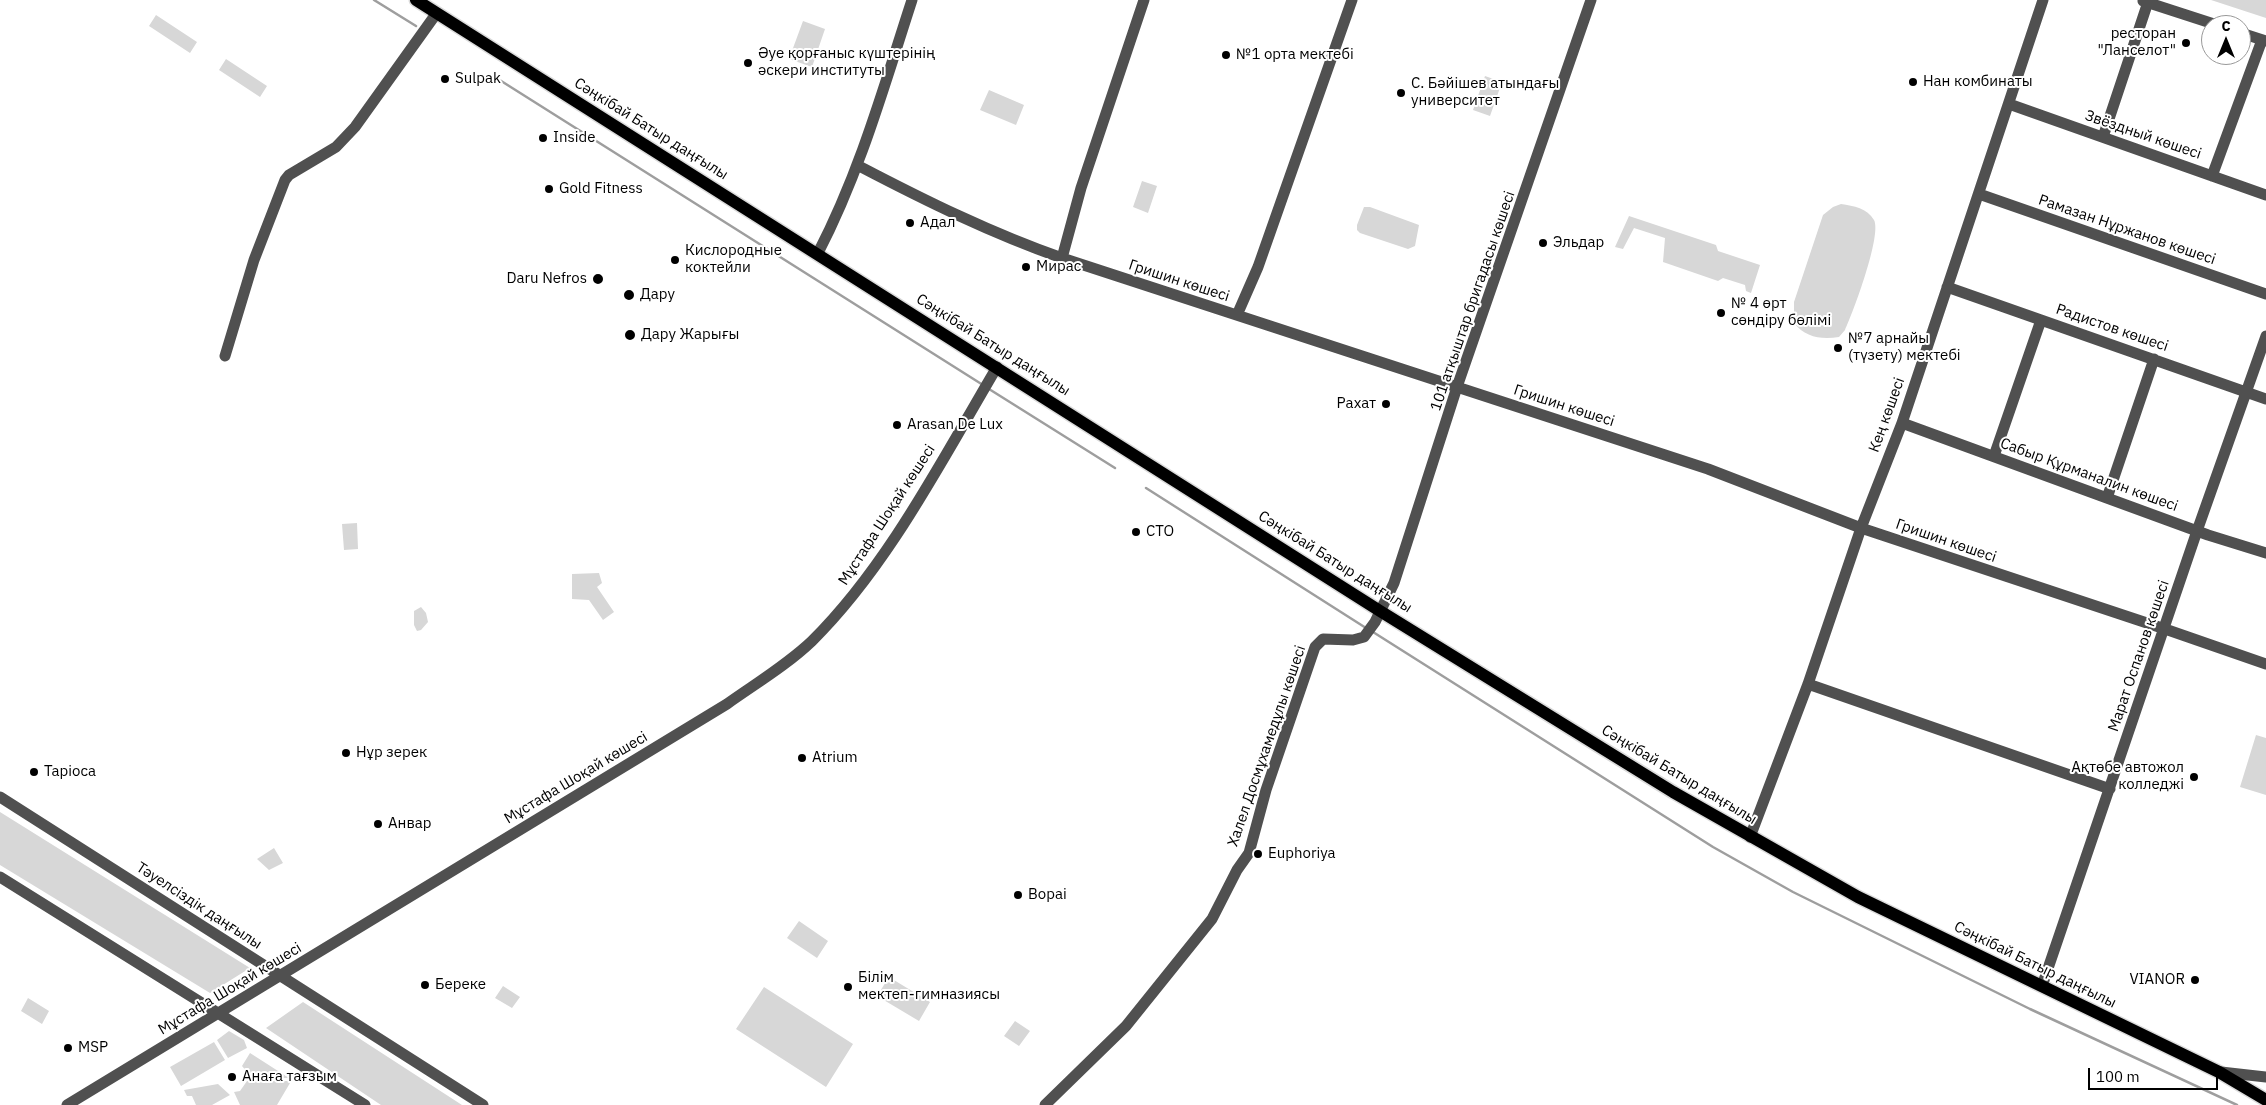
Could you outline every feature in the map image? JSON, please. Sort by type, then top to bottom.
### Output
[{"type":"main road","name":"Сәңкібай Батыр даңғылы","points":[[416,0],[997,367],[1378,616],[1620,761],[1858,897],[2219,1072],[2266,1100]]},
{"type":"street","points":[[818,253],[841,209],[859,166],[912,0]]},
{"type":"street","points":[[1062,258],[1081,188],[1144,0]]},
{"type":"street","points":[[1237,315],[1258,267],[1352,0]]},
{"type":"street","name":"101 атқыштар бригадасы көшесі","points":[[1378,616],[1394,583],[1457,387],[1591,0]]},
{"type":"street","name":"Кең көшесі","points":[[1750,836],[1808,684],[1861,528],[1902,424],[2043,0]]},
{"type":"street","points":[[2103,137],[2145,1],[2201,20]]},
{"type":"street","points":[[225,356],[254,260],[285,180],[289,174],[336,147],[355,128],[436,14]]},
{"type":"street","points":[[2212,176],[2264,41],[2251,36]]},
{"type":"street","name":"Звёздный көшесі","points":[[2009,104],[2266,194]]},
{"type":"street","name":"Гришин көшесі","points":[[859,166],[943,210],[1015,241],[1062,258],[1708,469],[1861,528],[2165,628],[2266,664]]},
{"type":"street","name":"Рамазан Нұржанов көшесі","points":[[1979,194],[2266,294]]},
{"type":"street","name":"Радистов көшесі","points":[[1947,288],[2266,399]]},
{"type":"street","points":[[1994,456],[2041,320]]},
{"type":"street","name":"Марат Оспанов көшесі","points":[[2042,986],[2197,531],[2266,336]]},
{"type":"street","points":[[2107,498],[2154,359]]},
{"type":"street","name":"Мұстафа Шоқай көшесі","points":[[67,1105],[727,704],[812,641],[845,605],[877,563],[997,367]]},
{"type":"street","name":"Сабыр Құрманалин көшесі","points":[[1902,424],[2197,531],[2266,553]]},
{"type":"street","name":"Халел Досмұхамедұлы көшесі","points":[[1045,1105],[1126,1026],[1212,919],[1237,870],[1249,853],[1266,790],[1315,647],[1323,639],[1353,640],[1364,638],[1378,616]]},
{"type":"street","points":[[1808,684],[2110,790]]},
{"type":"street","name":"Тәуелсіздік даңғылы","points":[[0,796],[483,1105]]},
{"type":"street","points":[[0,877],[365,1105]]},
{"type":"street","points":[[2219,1072],[2266,1077]]},
{"type":"shaded area","points":[[2211,0],[2266,0],[2266,18]]},
{"type":"shaded area","points":[[156,15],[197,42],[190,53],[149,26]]},
{"type":"shaded area","points":[[803,21],[825,29],[812,67],[789,59]]},
{"type":"shaded area","points":[[226,59],[267,86],[260,97],[219,70]]},
{"type":"shaded area","points":[[1485,76],[1502,82],[1490,116],[1473,110]]},
{"type":"shaded area","points":[[989,90],[1024,105],[1016,125],[980,110]]},
{"type":"shaded area","points":[[1142,181],[1157,186],[1148,213],[1133,207]]},
{"type":"shaded area","points":[[1841,204],[1860,208],[1871,216],[1874,220],[1875,228],[1874,241],[1866,274],[1845,330],[1839,337],[1820,338],[1803,332],[1794,323],[1794,302],[1823,215],[1833,207]]},
{"type":"shaded area","points":[[1364,207],[1370,207],[1419,225],[1415,246],[1408,249],[1360,233],[1357,230],[1357,225]]},
{"type":"shaded area","points":[[1629,216],[1716,245],[1718,251],[1760,265],[1751,293],[1746,291],[1745,285],[1723,278],[1718,281],[1663,262],[1665,238],[1634,228],[1623,249],[1615,247]]},
{"type":"shaded area","points":[[357,523],[358,549],[344,550],[342,524]]},
{"type":"shaded area","points":[[599,573],[602,583],[597,587],[614,612],[603,620],[589,600],[572,599],[572,574]]},
{"type":"shaded area","points":[[421,607],[426,613],[428,622],[421,630],[417,631],[414,625],[414,611]]},
{"type":"shaded area","points":[[2256,735],[2266,738],[2266,795],[2240,787]]},
{"type":"shaded area","points":[[0,812],[250,968],[210,993],[0,865]]},
{"type":"shaded area","points":[[274,848],[283,863],[269,870],[257,859]]},
{"type":"shaded area","points":[[799,921],[828,941],[817,958],[787,938]]},
{"type":"shaded area","points":[[889,977],[930,1002],[919,1021],[877,996]]},
{"type":"shaded area","points":[[503,986],[520,997],[512,1008],[495,998]]},
{"type":"shaded area","points":[[764,987],[853,1044],[826,1087],[736,1029]]},
{"type":"shaded area","points":[[28,998],[49,1011],[42,1024],[21,1011]]},
{"type":"shaded area","points":[[303,1002],[462,1105],[381,1105],[266,1028]]},
{"type":"shaded area","points":[[1015,1021],[1030,1031],[1019,1046],[1004,1036]]},
{"type":"shaded area","points":[[229,1031],[244,1040],[247,1048],[228,1058],[217,1040]]},
{"type":"shaded area","points":[[214,1042],[225,1060],[181,1086],[170,1067]]},
{"type":"shaded area","points":[[250,1053],[289,1078],[247,1078],[247,1072],[242,1066]]},
{"type":"shaded area","points":[[247,1081],[290,1081],[290,1083],[277,1105],[240,1105],[234,1092],[240,1091]]},
{"type":"shaded area","points":[[218,1084],[230,1095],[212,1105],[196,1105],[192,1096],[187,1096],[184,1090]]},
{"type":"waterway","points":[[374,0],[416,26]]},
{"type":"waterway","points":[[498,79],[983,385]]},
{"type":"waterway","points":[[989,389],[1115,468]]},
{"type":"waterway","points":[[1146,488],[1366,628]]},
{"type":"waterway","points":[[1373,632],[1713,847],[1793,892],[2030,1009],[2237,1105]]},
{"type":"place","name":"ресторан \"Ланселот\"","points":[[2186,43]]},
{"type":"place","name":"№1 орта мектебі","points":[[1226,55]]},
{"type":"place","name":"Әуе қорғаныс күштерінің әскери институты","points":[[748,63]]},
{"type":"place","name":"Sulpak","points":[[445,79]]},
{"type":"place","name":"Нан комбинаты","points":[[1913,82]]},
{"type":"place","name":"С. Бәйішев атындағы университет","points":[[1401,93]]},
{"type":"place","name":"Inside","points":[[543,138]]},
{"type":"place","name":"Gold Fitness","points":[[549,189]]},
{"type":"place","name":"Адал","points":[[910,223]]},
{"type":"place","name":"Эльдар","points":[[1543,243]]},
{"type":"place","name":"Кислородные коктейли","points":[[675,260]]},
{"type":"place","name":"Мирас","points":[[1026,267]]},
{"type":"place","name":"Daru Nefros","points":[[598,279]]},
{"type":"place","name":"Дару","points":[[629,295]]},
{"type":"place","name":"№ 4 өрт сөндіру бөлімі","points":[[1721,313]]},
{"type":"place","name":"Дару Жарығы","points":[[630,335]]},
{"type":"place","name":"№7 арнайы (түзету) мектебі","points":[[1838,348]]},
{"type":"place","name":"Рахат","points":[[1386,404]]},
{"type":"place","name":"Arasan De Lux","points":[[897,425]]},
{"type":"place","name":"СТО","points":[[1136,532]]},
{"type":"place","name":"Нұр зерек","points":[[346,753]]},
{"type":"place","name":"Atrium","points":[[802,758]]},
{"type":"place","name":"Tapioca","points":[[34,772]]},
{"type":"place","name":"Ақтөбе автожол колледжі","points":[[2194,777]]},
{"type":"place","name":"Анвар","points":[[378,824]]},
{"type":"place","name":"Euphoriya","points":[[1258,854]]},
{"type":"place","name":"Bopai","points":[[1018,895]]},
{"type":"place","name":"VIANOR","points":[[2195,980]]},
{"type":"place","name":"Береке","points":[[425,985]]},
{"type":"place","name":"Білім мектеп-гимназиясы","points":[[848,987]]},
{"type":"place","name":"MSP","points":[[68,1048]]},
{"type":"place","name":"Анаға тағзым","points":[[232,1077]]}]
